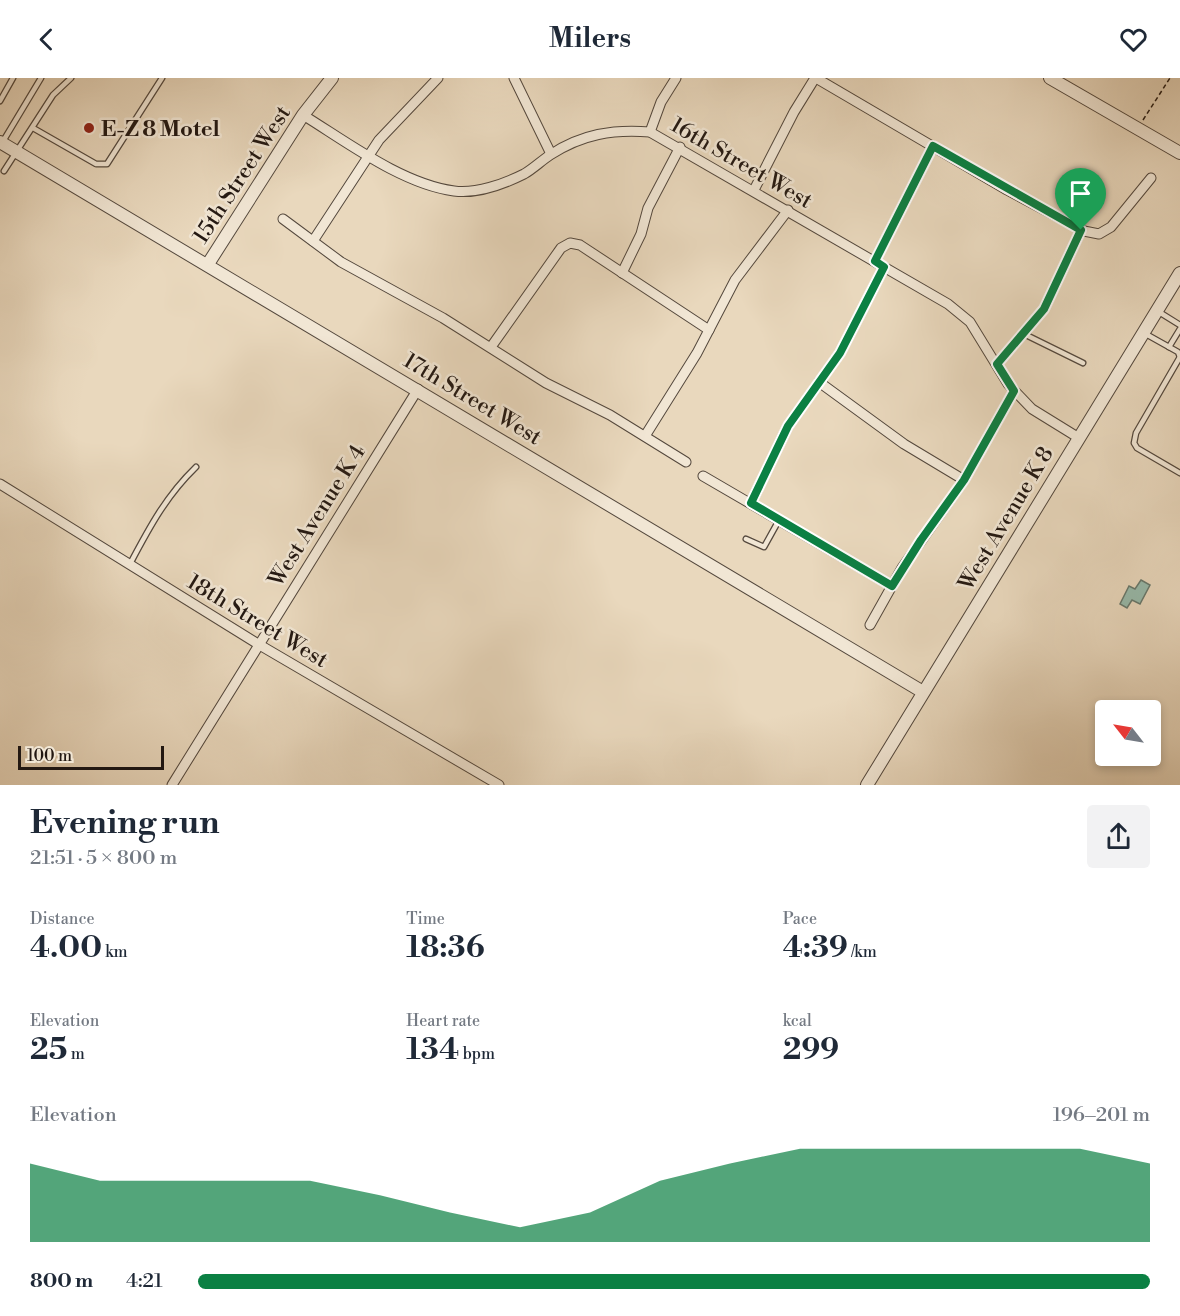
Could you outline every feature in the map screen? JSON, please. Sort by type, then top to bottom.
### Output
[{"type":"street","name":"15th Street West","points":[[208,264],[303,115],[332,78]]},
{"type":"street","points":[[313,241],[369,154],[400,115],[438,78]]},
{"type":"street","points":[[514,78],[551,154]]},
{"type":"street","points":[[650,132],[661,102],[676,78]]},
{"type":"street","points":[[754,190],[794,112],[815,78],[1081,230],[1100,234],[1111,227],[1151,178]]},
{"type":"street","points":[[1050,78],[1180,153]]},
{"type":"street","name":"16th Street West","points":[[303,115],[369,154],[430,186],[456,192],[499,186],[526,173],[551,154],[578,139],[616,130],[650,132],[680,147],[948,304],[970,322],[1014,391],[1032,408],[1079,438]]},
{"type":"street","name":"17th Street West","points":[[1,142],[923,692]]},
{"type":"street","points":[[875,261],[933,146]]},
{"type":"street","points":[[622,273],[641,234],[648,207],[680,147]]},
{"type":"street","points":[[645,436],[709,330],[735,280],[788,210]]},
{"type":"street","points":[[283,219],[369,279],[546,382],[645,436],[686,462]]},
{"type":"street","points":[[997,364],[1044,309],[1081,230]]},
{"type":"street","points":[[491,348],[561,248],[570,243],[580,245],[709,330]]},
{"type":"street","points":[[751,503],[788,426],[840,353],[884,267]]},
{"type":"street","name":"West Avenue K 8","points":[[867,785],[1180,273]]},
{"type":"street","points":[[819,382],[904,444],[964,480]]},
{"type":"street","name":"West Avenue K 4","points":[[172,785],[418,389]]},
{"type":"street","points":[[870,625],[921,540],[964,480],[1014,391]]},
{"type":"street","points":[[703,476],[892,586]]},
{"type":"street","name":"18th Street West","points":[[0,484],[258,644],[499,785]]},
{"type":"lane","points":[[0,101],[13,78]]},
{"type":"lane","points":[[1,142],[41,78]]},
{"type":"lane","points":[[4,171],[53,94],[71,78]]},
{"type":"lane","points":[[33,128],[96,164],[107,164],[162,78]]},
{"type":"lane","points":[[1158,311],[1180,327],[1169,347]]},
{"type":"lane","points":[[1144,333],[1180,354],[1180,357],[1136,433],[1134,443],[1137,448],[1180,473]]},
{"type":"lane","points":[[1024,334],[1083,363]]},
{"type":"lane","points":[[130,564],[156,514],[174,488],[196,467]]},
{"type":"lane","points":[[746,539],[764,547],[779,520]]},
{"type":"path","points":[[1136,128],[1170,78]]},
{"type":"shaded area","points":[[1141,580],[1150,585],[1140,604],[1132,600],[1127,608],[1120,604],[1129,586],[1135,589]]},
{"type":"place","name":"E-Z 8 Motel","points":[[89,128]]},
{"type":"route","points":[[933,146],[1081,230],[1044,309],[997,364],[1014,391],[964,480],[921,540],[892,586],[751,503],[788,426],[840,353],[857,322],[884,267],[875,261],[905,197],[933,146]]}]
